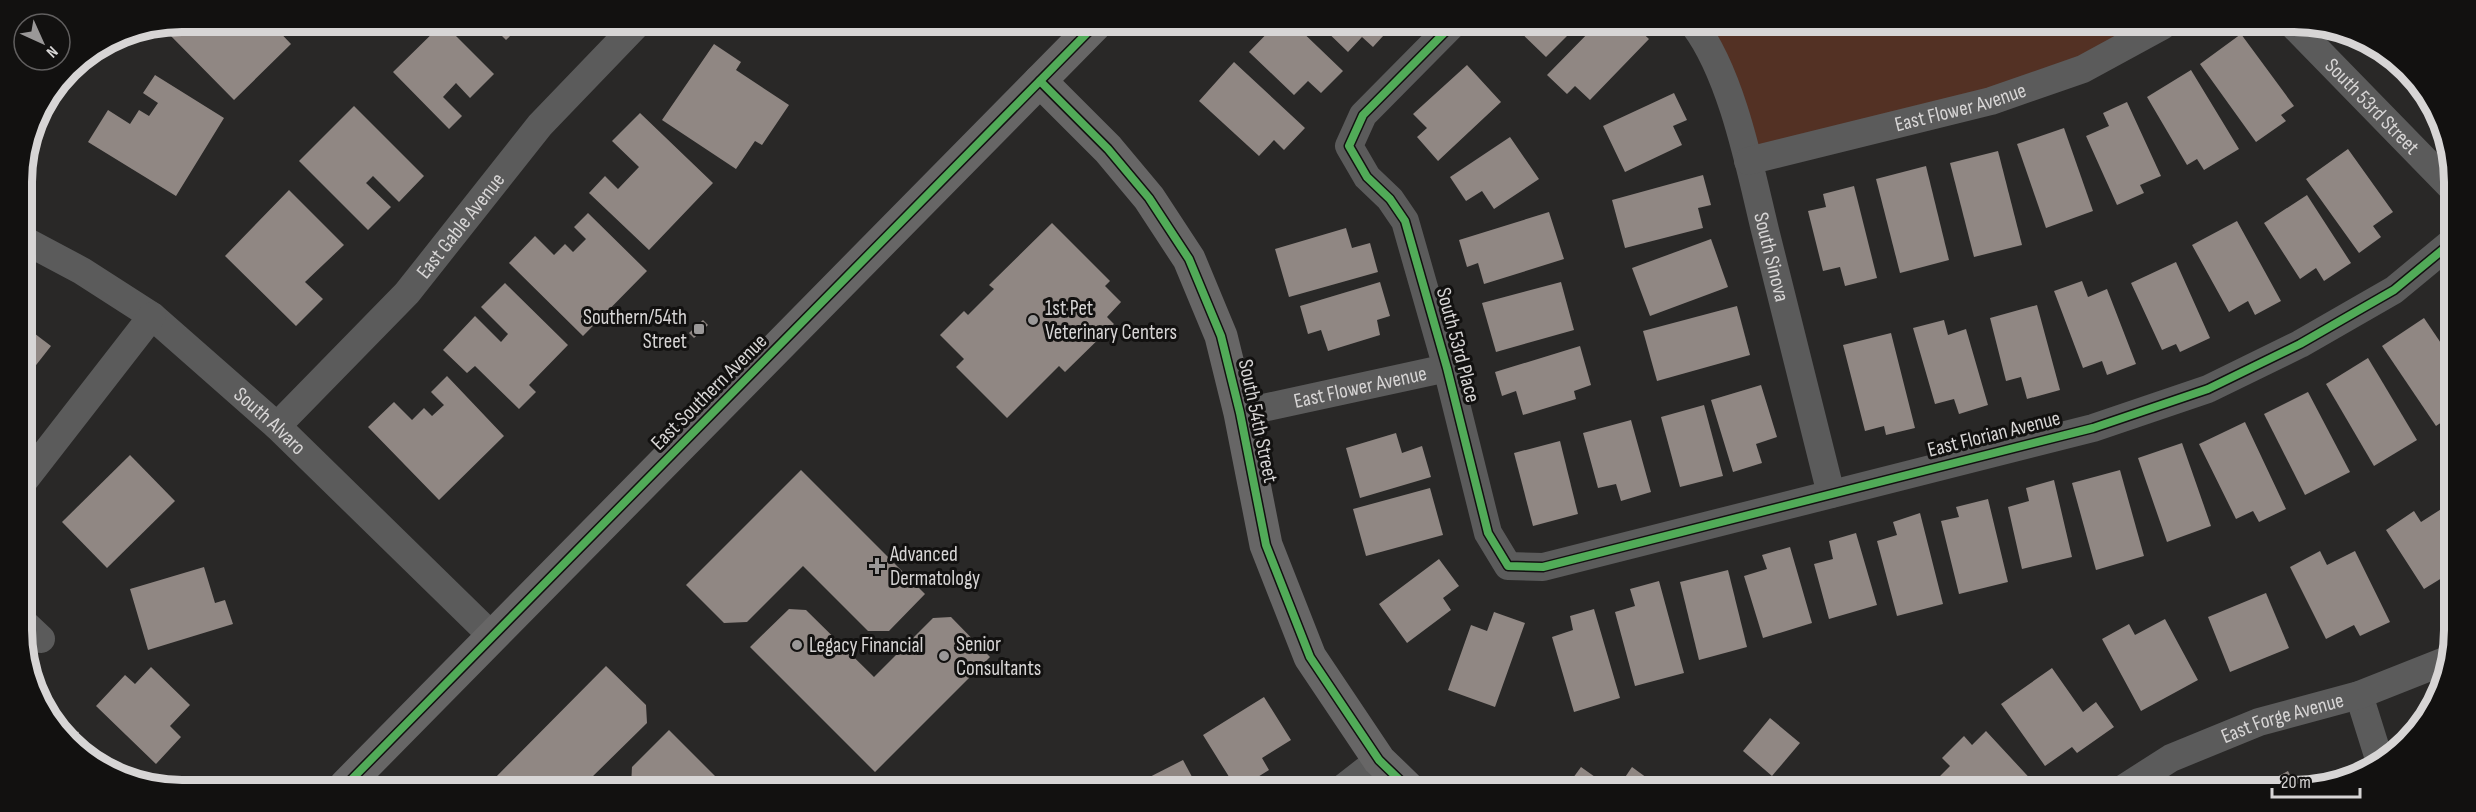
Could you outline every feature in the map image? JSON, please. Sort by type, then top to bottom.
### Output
[{"type":"main road","name":"East Southern Avenue","points":[[351,780],[1088,32]]},
{"type":"main road","name":"South 54th Street","points":[[1040,81],[1108,149],[1149,198],[1189,260],[1221,336],[1240,413],[1266,545],[1310,657],[1379,760],[1399,780]]},
{"type":"street","name":"East Gable Avenue","points":[[277,426],[407,293],[540,125],[629,32]]},
{"type":"street","name":"South 53rd Place","points":[[1445,32],[1363,115],[1349,146],[1367,177],[1390,199],[1405,221],[1447,368],[1488,533],[1508,566]]},
{"type":"street","name":"South Sinova","points":[[1700,32],[1705,39],[1730,99],[1748,161],[1831,494]]},
{"type":"street","name":"East Flower Avenue","points":[[1748,161],[1991,101],[2083,69],[2151,32]]},
{"type":"street","name":"South 53rd Street","points":[[2300,32],[2445,181]]},
{"type":"street","name":"South Alvaro","points":[[32,244],[82,271],[152,316],[277,426],[493,637]]},
{"type":"street","name":"East Florian Avenue","points":[[1508,566],[1543,567],[2093,428],[2208,389],[2300,344],[2394,290],[2445,248]]},
{"type":"street","points":[[32,470],[152,316]]},
{"type":"street","name":"East Flower Avenue","points":[[1240,413],[1447,368]]},
{"type":"street","name":"East Forge Avenue","points":[[2137,780],[2171,759],[2259,722],[2359,695],[2440,663]]},
{"type":"street","points":[[2359,695],[2378,755]]},
{"type":"street","points":[[1353,780],[1379,760]]},
{"type":"shaded area","points":[[1712,32],[2151,32],[2083,69],[1748,161],[1705,39]]},
{"type":"building","points":[[280,32],[291,44],[234,100],[168,33]]},
{"type":"building","points":[[434,32],[452,32],[494,74],[470,98],[456,83],[443,97],[462,116],[449,129],[393,72]]},
{"type":"building","points":[[498,32],[514,32],[506,40]]},
{"type":"building","points":[[1268,32],[1302,32],[1343,71],[1321,93],[1308,81],[1294,95],[1249,52]]},
{"type":"building","points":[[1327,32],[1387,32],[1373,47],[1362,37],[1348,52]]},
{"type":"building","points":[[1520,32],[1571,32],[1546,57]]},
{"type":"building","points":[[1589,32],[1642,32],[1649,39],[1590,100],[1575,86],[1567,94],[1547,75]]},
{"type":"building","points":[[2241,34],[2294,106],[2281,115],[2286,121],[2256,142],[2200,64]]},
{"type":"building","points":[[714,44],[741,62],[736,70],[789,105],[762,145],[755,141],[736,169],[662,120]]},
{"type":"building","points":[[1234,62],[1305,128],[1284,150],[1274,140],[1259,156],[1199,101]]},
{"type":"building","points":[[1467,65],[1501,102],[1438,161],[1417,137],[1427,128],[1413,114]]},
{"type":"building","points":[[2191,70],[2239,149],[2204,170],[2197,159],[2187,165],[2147,97]]},
{"type":"building","points":[[155,75],[224,118],[176,196],[88,142],[108,110],[130,124],[139,110],[149,116],[158,103],[143,93]]},
{"type":"building","points":[[1674,93],[1687,120],[1673,126],[1682,145],[1625,172],[1603,126]]},
{"type":"building","points":[[2127,102],[2161,176],[2140,185],[2144,193],[2117,205],[2086,136],[2109,126],[2103,113]]},
{"type":"building","points":[[354,106],[424,176],[399,202],[373,176],[366,183],[391,207],[368,230],[299,161]]},
{"type":"building","points":[[640,113],[713,183],[649,250],[589,193],[605,176],[618,189],[639,167],[612,141]]},
{"type":"building","points":[[2064,128],[2093,211],[2046,228],[2017,144]]},
{"type":"building","points":[[1510,137],[1539,179],[1494,209],[1482,191],[1466,201],[1450,177]]},
{"type":"building","points":[[2348,149],[2393,212],[2373,226],[2381,237],[2359,253],[2306,179]]},
{"type":"building","points":[[1998,151],[2022,245],[1974,257],[1950,163]]},
{"type":"building","points":[[1926,166],[1949,260],[1900,273],[1876,179]]},
{"type":"building","points":[[1703,175],[1711,205],[1698,208],[1703,228],[1625,248],[1612,200]]},
{"type":"building","points":[[1854,186],[1877,278],[1845,286],[1840,267],[1823,271],[1808,211],[1826,207],[1823,194]]},
{"type":"building","points":[[289,190],[344,245],[305,282],[323,299],[296,326],[225,256]]},
{"type":"building","points":[[2307,195],[2351,263],[2324,281],[2316,268],[2300,279],[2264,223]]},
{"type":"building","points":[[1549,212],[1564,259],[1484,284],[1478,263],[1467,267],[1459,240]]},
{"type":"building","points":[[588,213],[647,271],[583,336],[509,263],[535,236],[554,255],[565,244],[573,252],[586,239],[574,227]]},
{"type":"building","points":[[2237,221],[2281,301],[2255,315],[2248,301],[2229,312],[2192,245]]},
{"type":"building","name":"1st Pet Veterinary Centers","points":[[1052,223],[1110,281],[1105,286],[1121,302],[1107,317],[1114,324],[1065,372],[1059,366],[1007,418],[956,367],[964,359],[940,335],[964,311],[968,315],[994,289],[989,285]]},
{"type":"building","points":[[1346,228],[1352,248],[1370,243],[1378,272],[1289,297],[1275,249]]},
{"type":"building","points":[[1711,239],[1728,287],[1650,316],[1632,268]]},
{"type":"building","points":[[2176,262],[2210,338],[2180,352],[2176,344],[2162,350],[2131,283]]},
{"type":"building","points":[[2082,281],[2088,297],[2107,289],[2136,364],[2107,375],[2102,361],[2083,368],[2054,291]]},
{"type":"building","points":[[1380,282],[1390,316],[1377,320],[1380,335],[1328,351],[1321,330],[1308,334],[1300,306]]},
{"type":"building","points":[[1561,282],[1574,330],[1496,352],[1482,303]]},
{"type":"building","points":[[505,283],[568,345],[529,385],[536,392],[519,409],[475,366],[467,373],[443,350],[475,316],[501,342],[508,334],[481,307]]},
{"type":"building","points":[[2037,305],[2060,390],[2027,399],[2021,377],[2006,381],[1990,318]]},
{"type":"building","points":[[1737,306],[1750,355],[1657,381],[1643,331]]},
{"type":"building","points":[[2424,318],[2445,349],[2445,420],[2436,426],[2382,346]]},
{"type":"building","points":[[703,320],[708,325],[694,338],[689,333]]},
{"type":"building","points":[[1944,320],[1948,335],[1966,329],[1988,405],[1959,414],[1954,399],[1935,404],[1913,328]]},
{"type":"building","points":[[32,332],[51,346],[32,370]]},
{"type":"building","points":[[1891,333],[1915,428],[1886,435],[1884,426],[1865,431],[1843,345]]},
{"type":"building","points":[[1580,346],[1591,385],[1574,391],[1576,399],[1523,415],[1516,391],[1502,396],[1495,372]]},
{"type":"building","points":[[2368,358],[2417,440],[2374,466],[2326,384]]},
{"type":"building","points":[[447,376],[504,436],[439,500],[368,427],[394,402],[412,420],[424,408],[432,416],[444,405],[431,392]]},
{"type":"building","points":[[1761,385],[1777,437],[1756,444],[1762,463],[1733,472],[1711,400]]},
{"type":"building","points":[[2308,392],[2350,472],[2305,495],[2264,414]]},
{"type":"building","points":[[1704,405],[1723,476],[1680,487],[1661,417]]},
{"type":"building","points":[[1631,420],[1651,492],[1621,501],[1616,484],[1598,488],[1583,433]]},
{"type":"building","points":[[2245,422],[2286,509],[2259,522],[2253,511],[2236,519],[2199,444]]},
{"type":"building","points":[[1396,433],[1402,453],[1422,446],[1431,477],[1360,498],[1346,448]]},
{"type":"building","points":[[1560,441],[1578,514],[1533,526],[1514,453]]},
{"type":"building","points":[[2182,443],[2211,526],[2167,542],[2138,458]]},
{"type":"building","points":[[130,455],[175,501],[107,568],[62,522]]},
{"type":"building","points":[[801,470],[925,594],[889,631],[868,631],[803,566],[747,622],[724,623],[686,585]]},
{"type":"building","points":[[2120,470],[2144,556],[2096,570],[2072,483]]},
{"type":"building","points":[[2054,480],[2072,557],[2022,569],[2008,507],[2029,501],[2026,488]]},
{"type":"building","points":[[1430,488],[1443,535],[1366,556],[1353,509]]},
{"type":"building","points":[[1988,499],[2008,582],[1959,594],[1941,521],[1959,517],[1956,507]]},
{"type":"building","points":[[2445,507],[2445,576],[2424,589],[2386,530],[2414,511],[2421,522]]},
{"type":"building","points":[[1920,513],[1943,604],[1897,616],[1877,541],[1897,535],[1893,522]]},
{"type":"building","points":[[1856,533],[1877,605],[1829,619],[1814,564],[1833,559],[1829,541]]},
{"type":"building","points":[[1790,547],[1812,623],[1763,638],[1744,576],[1767,569],[1762,555]]},
{"type":"building","points":[[2320,551],[2327,565],[2355,551],[2390,622],[2360,636],[2354,625],[2326,639],[2290,567]]},
{"type":"building","points":[[1439,559],[1459,586],[1443,598],[1451,610],[1407,643],[1379,604]]},
{"type":"building","points":[[204,567],[215,603],[225,600],[233,624],[148,650],[130,589]]},
{"type":"building","points":[[1728,570],[1747,647],[1699,660],[1680,582]]},
{"type":"building","points":[[1659,581],[1684,673],[1635,686],[1615,612],[1635,606],[1630,589]]},
{"type":"building","points":[[2266,593],[2289,648],[2230,672],[2208,617]]},
{"type":"building","points":[[789,609],[806,610],[874,677],[933,618],[951,617],[990,657],[875,772],[750,647]]},
{"type":"building","points":[[1594,609],[1620,698],[1574,712],[1552,637],[1573,630],[1570,616]]},
{"type":"building","points":[[1494,612],[1525,623],[1495,707],[1448,690],[1471,625],[1487,631]]},
{"type":"building","points":[[2165,619],[2198,680],[2141,711],[2102,639],[2129,624],[2135,635]]},
{"type":"building","points":[[606,666],[646,705],[647,723],[589,780],[493,780]]},
{"type":"building","points":[[151,667],[190,705],[170,726],[181,737],[156,764],[96,706],[125,675],[135,684]]},
{"type":"building","points":[[2052,668],[2083,712],[2096,702],[2114,727],[2077,753],[2072,747],[2045,766],[2001,704]]},
{"type":"building","points":[[1264,697],[1291,740],[1262,758],[1269,770],[1253,780],[1231,780],[1203,735]]},
{"type":"building","points":[[1770,718],[1800,743],[1772,776],[1743,751]]},
{"type":"building","points":[[70,730],[79,732],[78,738]]},
{"type":"building","points":[[669,730],[719,780],[631,780],[632,767]]},
{"type":"building","points":[[1986,731],[2031,780],[1944,780],[1940,776],[1950,766],[1942,758],[1964,736],[1972,745]]},
{"type":"building","points":[[1183,760],[1194,780],[1144,780]]},
{"type":"building","points":[[1581,767],[1599,780],[1572,780]]},
{"type":"building","points":[[1632,767],[1647,778],[1646,780],[1623,780]]},
{"type":"building","points":[[2288,771],[2292,780],[2271,780]]},
{"type":"cycle path","points":[[351,780],[1088,32]]},
{"type":"cycle path","points":[[1445,32],[1363,115],[1349,146],[1367,177],[1390,199],[1405,221],[1447,368],[1488,533],[1508,566],[1543,567],[2093,428],[2208,389],[2300,344],[2394,290],[2445,248]]},
{"type":"cycle path","points":[[1040,81],[1108,149],[1149,198],[1189,259],[1221,336],[1240,413],[1266,545],[1310,657],[1379,760],[1400,780]]},
{"type":"place","name":"1st Pet Veterinary Centers","points":[[1033,320]]},
{"type":"place","name":"Southern/54th Street","points":[[699,329]]},
{"type":"place","name":"Advanced Dermatology","points":[[877,566]]},
{"type":"place","name":"Legacy Financial","points":[[797,645]]},
{"type":"place","name":"Senior Consultants","points":[[944,656]]}]
